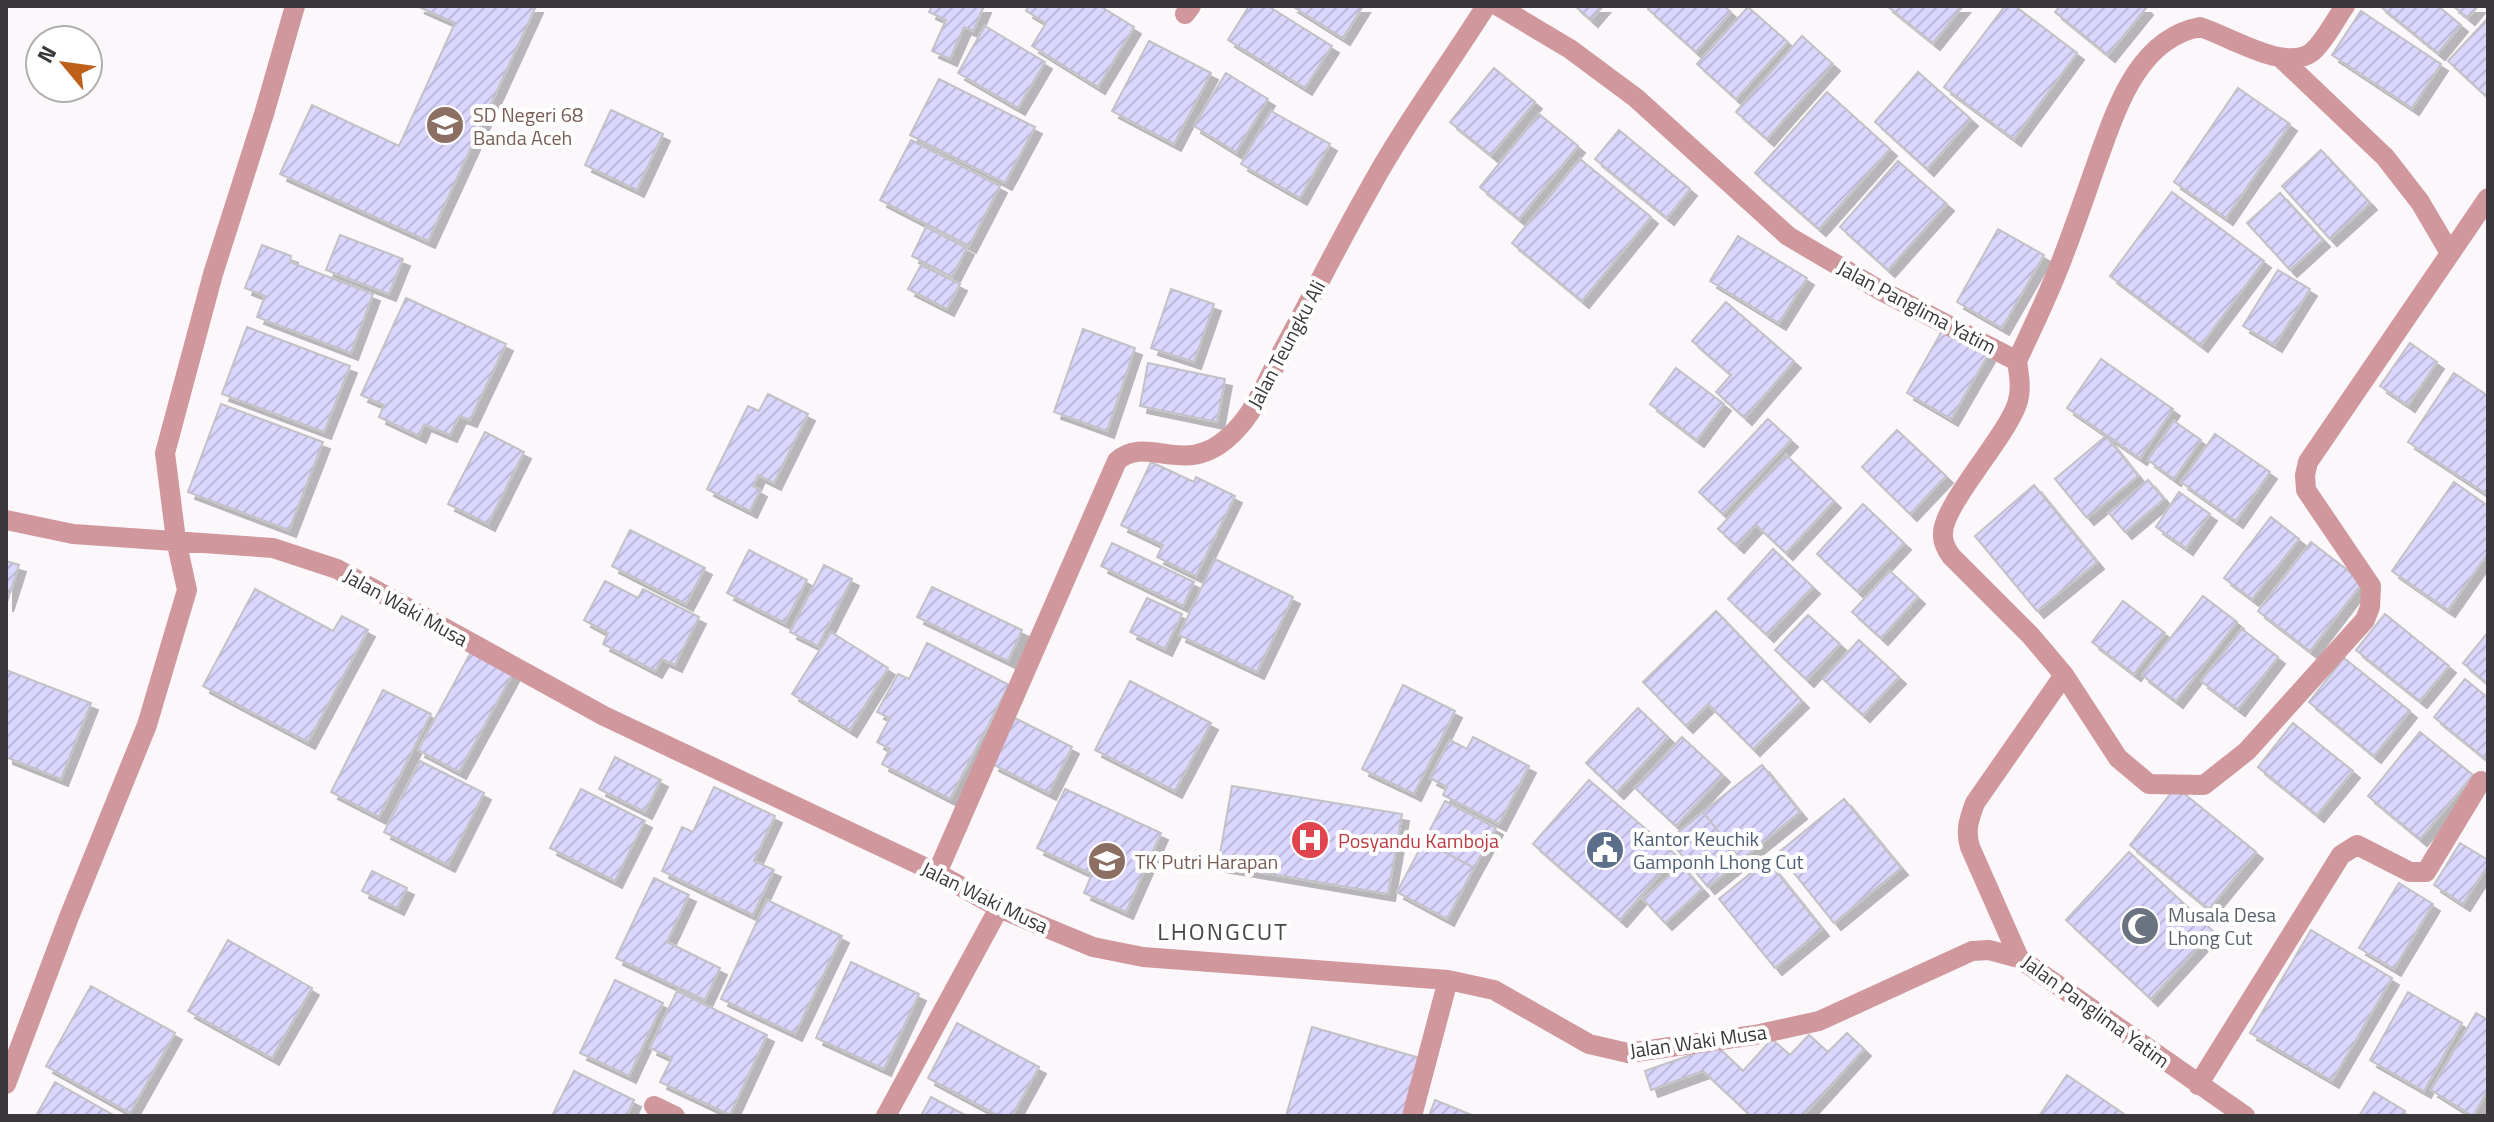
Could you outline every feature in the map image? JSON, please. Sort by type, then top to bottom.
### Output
[{"type":"street","points":[[6,1084],[69,917],[147,725],[187,590],[176,540],[165,453],[213,274],[295,6]]},
{"type":"street","name":"Jalan Teungku Ali","points":[[937,873],[1117,461],[1139,450],[1183,457],[1197,456],[1217,447],[1249,415],[1367,192],[1486,6]]},
{"type":"street","name":"Jalan Panglima Yatim","points":[[1498,6],[1570,49],[1636,98],[1788,236],[1878,289],[2017,361],[2020,381],[2017,406],[1952,509],[1943,532],[1945,546],[2064,675],[1975,803],[1966,836],[2019,958],[2245,1116]]},
{"type":"street","points":[[2282,59],[2300,58],[2315,49],[2345,6]]},
{"type":"street","points":[[2017,361],[2063,259],[2113,117],[2138,69],[2175,36],[2200,27],[2282,59],[2385,157],[2420,202],[2450,253]]},
{"type":"street","points":[[2064,675],[2118,758],[2149,784],[2204,785],[2247,751],[2365,620],[2370,607],[2371,586],[2313,504],[2306,490],[2308,462],[2488,198]]},
{"type":"street","name":"Jalan Waki Musa","points":[[6,520],[73,534],[273,548],[337,569],[604,716],[937,873],[999,908],[1093,947],[1143,957],[1448,980],[1494,990],[1589,1044],[1628,1053],[1755,1035],[1819,1021],[1972,951],[1989,950],[2019,958]]},
{"type":"street","points":[[2198,1085],[2341,855],[2357,845],[2410,872],[2426,872],[2481,781]]},
{"type":"street","points":[[886,1116],[999,908]]},
{"type":"street","points":[[1412,1116],[1448,980]]},
{"type":"street","points":[[654,1106],[675,1116]]},
{"type":"building","name":"SD Negeri 68 Banda Aceh","points":[[417,6],[536,6],[428,241],[280,174],[312,105],[399,146],[455,23]]},
{"type":"building","points":[[932,6],[984,6],[973,31],[964,27],[950,59],[932,51],[946,20],[929,12]]},
{"type":"building","points":[[1029,6],[1100,6],[1134,27],[1098,87],[1032,46],[1046,23],[1026,11]]},
{"type":"building","points":[[1249,6],[1268,6],[1332,46],[1305,88],[1228,40]]},
{"type":"building","points":[[1292,6],[1363,6],[1343,38]]},
{"type":"building","points":[[1575,6],[1603,6],[1591,20]]},
{"type":"building","points":[[1651,6],[1724,6],[1731,12],[1696,52],[1648,9]]},
{"type":"building","points":[[1887,6],[1963,6],[1933,43]]},
{"type":"building","points":[[2005,6],[2015,6],[2077,53],[2014,139],[1944,87]]},
{"type":"building","points":[[2060,6],[2146,8],[2108,55],[2055,12]]},
{"type":"building","points":[[2380,6],[2438,6],[2461,25],[2438,53]]},
{"type":"building","points":[[2453,6],[2478,6],[2468,18]]},
{"type":"building","points":[[1748,7],[1788,42],[1736,99],[1697,64]]},
{"type":"building","points":[[2361,11],[2441,64],[2412,108],[2332,55]]},
{"type":"building","points":[[2488,18],[2488,98],[2448,61]]},
{"type":"building","points":[[985,26],[1045,62],[1018,108],[958,73]]},
{"type":"building","points":[[1802,36],[1833,64],[1767,139],[1736,112]]},
{"type":"building","points":[[1149,41],[1211,73],[1174,144],[1112,111]]},
{"type":"building","points":[[1494,68],[1535,102],[1491,155],[1450,122]]},
{"type":"building","points":[[1918,72],[1971,119],[1927,169],[1875,122]]},
{"type":"building","points":[[1226,73],[1268,99],[1236,152],[1194,126]]},
{"type":"building","points":[[939,79],[1035,127],[1005,183],[910,135]]},
{"type":"building","points":[[2238,88],[2290,124],[2226,218],[2174,182]]},
{"type":"building","points":[[1827,92],[1890,149],[1819,229],[1755,173]]},
{"type":"building","points":[[611,110],[663,134],[637,190],[585,165]]},
{"type":"building","points":[[1271,111],[1330,144],[1300,198],[1241,164]]},
{"type":"building","points":[[1539,114],[1578,146],[1519,219],[1480,187]]},
{"type":"building","points":[[1619,130],[1690,189],[1667,218],[1595,159]]},
{"type":"building","points":[[911,140],[1000,186],[969,246],[880,200]]},
{"type":"building","points":[[2321,150],[2370,203],[2330,239],[2282,186]]},
{"type":"building","points":[[1580,159],[1651,217],[1582,301],[1512,243]]},
{"type":"building","points":[[1898,161],[1947,204],[1888,270],[1840,227]]},
{"type":"building","points":[[2172,192],[2264,261],[2201,345],[2110,276]]},
{"type":"building","points":[[2280,193],[2323,240],[2290,270],[2247,223]]},
{"type":"building","points":[[926,227],[967,248],[952,277],[912,256]]},
{"type":"building","points":[[1998,229],[2044,255],[2002,328],[1957,302]]},
{"type":"building","points":[[340,235],[403,259],[389,294],[326,270]]},
{"type":"building","points":[[1738,236],[1807,278],[1779,323],[1710,281]]},
{"type":"building","points":[[262,245],[291,256],[290,262],[373,294],[351,353],[257,317],[265,296],[245,288]]},
{"type":"building","points":[[921,265],[960,284],[947,309],[908,289]]},
{"type":"building","points":[[2278,270],[2310,289],[2275,345],[2243,326]]},
{"type":"building","points":[[1171,289],[1214,304],[1194,362],[1151,348]]},
{"type":"building","points":[[406,298],[506,344],[470,420],[459,416],[450,435],[424,424],[419,436],[379,417],[384,405],[361,395]]},
{"type":"building","points":[[1726,302],[1794,361],[1745,418],[1716,392],[1731,375],[1692,341]]},
{"type":"building","points":[[247,327],[350,366],[324,432],[222,394]]},
{"type":"building","points":[[1083,329],[1135,348],[1107,431],[1054,412]]},
{"type":"building","points":[[1943,329],[1988,355],[1951,419],[1907,393]]},
{"type":"building","points":[[2410,343],[2437,362],[2408,405],[2380,386]]},
{"type":"building","points":[[2101,359],[2173,409],[2140,458],[2067,408]]},
{"type":"building","points":[[1148,363],[1225,379],[1217,422],[1140,406]]},
{"type":"building","points":[[1676,368],[1724,404],[1697,440],[1650,404]]},
{"type":"building","points":[[2454,373],[2488,396],[2488,495],[2408,442]]},
{"type":"building","points":[[768,394],[808,414],[774,483],[758,475],[753,486],[760,490],[750,511],[707,489],[748,406],[759,411]]},
{"type":"building","points":[[221,404],[323,442],[289,530],[188,492]]},
{"type":"building","points":[[1768,419],[1791,440],[1723,514],[1699,492]]},
{"type":"building","points":[[2174,421],[2201,440],[2174,479],[2148,460]]},
{"type":"building","points":[[1897,430],[1946,476],[1910,514],[1862,467]]},
{"type":"building","points":[[485,432],[524,452],[488,524],[448,504]]},
{"type":"building","points":[[2215,434],[2270,472],[2236,521],[2181,482]]},
{"type":"building","points":[[2106,436],[2138,476],[2087,518],[2055,479]]},
{"type":"building","points":[[1786,455],[1834,501],[1786,553],[1756,525],[1737,546],[1718,529]]},
{"type":"building","points":[[1151,462],[1194,482],[1196,477],[1235,496],[1196,576],[1157,557],[1163,545],[1121,525]]},
{"type":"building","points":[[2148,480],[2164,499],[2125,532],[2109,513]]},
{"type":"building","points":[[2454,482],[2488,506],[2488,553],[2448,610],[2392,571]]},
{"type":"building","points":[[2034,485],[2097,562],[2037,611],[1975,536]]},
{"type":"building","points":[[2179,492],[2210,514],[2186,548],[2156,527]]},
{"type":"building","points":[[1863,504],[1904,543],[1858,592],[1817,554]]},
{"type":"building","points":[[2271,517],[2299,539],[2252,599],[2224,578]]},
{"type":"building","points":[[630,530],[705,568],[686,604],[612,566]]},
{"type":"building","points":[[2311,542],[2363,582],[2310,651],[2258,611]]},
{"type":"building","points":[[1112,543],[1194,582],[1183,606],[1101,566]]},
{"type":"building","points":[[1773,549],[1813,587],[1767,635],[1728,599]]},
{"type":"building","points":[[749,550],[807,580],[785,623],[727,593]]},
{"type":"building","points":[[1215,559],[1293,597],[1257,672],[1179,635]]},
{"type":"building","points":[[6,561],[19,565],[6,605]]},
{"type":"building","points":[[824,565],[852,579],[818,646],[790,632]]},
{"type":"building","points":[[1890,571],[1918,597],[1881,638],[1852,612]]},
{"type":"building","points":[[605,581],[638,598],[643,589],[699,617],[675,665],[662,659],[655,671],[603,644],[608,633],[584,620]]},
{"type":"building","points":[[932,587],[1022,630],[1008,661],[917,617]]},
{"type":"building","points":[[255,589],[333,631],[342,616],[368,630],[308,742],[203,686]]},
{"type":"building","points":[[2203,596],[2237,622],[2176,701],[2142,675]]},
{"type":"building","points":[[1147,598],[1182,614],[1165,649],[1130,632]]},
{"type":"building","points":[[2123,601],[2165,633],[2134,674],[2092,642]]},
{"type":"building","points":[[1716,611],[1802,701],[1753,749],[1708,704],[1686,726],[1643,682]]},
{"type":"building","points":[[2385,614],[2449,666],[2420,701],[2356,650]]},
{"type":"building","points":[[1808,615],[1840,644],[1807,680],[1775,650]]},
{"type":"building","points":[[2242,629],[2278,657],[2238,709],[2201,681]]},
{"type":"building","points":[[831,632],[888,668],[850,730],[792,694]]},
{"type":"building","points":[[2488,632],[2488,684],[2463,663]]},
{"type":"building","points":[[1859,640],[1899,677],[1863,715],[1823,679]]},
{"type":"building","points":[[927,643],[1009,685],[950,799],[882,764],[890,749],[877,742],[890,718],[877,712],[898,674],[909,679]]},
{"type":"building","points":[[472,650],[513,673],[459,772],[418,750]]},
{"type":"building","points":[[2344,658],[2410,711],[2374,756],[2309,702]]},
{"type":"building","points":[[6,670],[91,703],[61,779],[6,757]]},
{"type":"building","points":[[2465,679],[2488,698],[2488,761],[2434,717]]},
{"type":"building","points":[[1130,681],[1211,723],[1175,791],[1095,750]]},
{"type":"building","points":[[1403,685],[1455,711],[1414,794],[1362,769]]},
{"type":"building","points":[[383,690],[431,714],[379,817],[331,792]]},
{"type":"building","points":[[1638,708],[1668,737],[1617,792],[1586,763]]},
{"type":"building","points":[[1015,718],[1072,747],[1049,793],[992,764]]},
{"type":"building","points":[[2293,723],[2353,771],[2317,815],[2258,767]]},
{"type":"building","points":[[2420,732],[2473,775],[2420,839],[2368,796]]},
{"type":"building","points":[[1473,737],[1529,766],[1499,824],[1443,795],[1447,787],[1430,778],[1450,740],[1467,749]]},
{"type":"building","points":[[1682,737],[1723,775],[1676,826],[1635,788]]},
{"type":"building","points":[[615,757],[661,780],[645,812],[599,789]]},
{"type":"building","points":[[420,761],[484,793],[448,865],[384,832]]},
{"type":"building","points":[[1762,765],[1800,812],[1741,860],[1703,812]]},
{"type":"building","name":"Kantor Keuchik Gamponh Lhong Cut","points":[[1589,780],[1676,855],[1620,920],[1533,844]]},
{"type":"building","name":"Posyandu Kamboja","points":[[1232,786],[1402,814],[1388,894],[1218,865]]},
{"type":"building","points":[[714,787],[775,816],[754,861],[774,870],[753,915],[662,871],[682,827],[693,832]]},
{"type":"building","points":[[2176,787],[2256,852],[2209,909],[2130,845]]},
{"type":"building","points":[[581,789],[645,821],[615,881],[550,848]]},
{"type":"building","name":"TK Putri Harapan","points":[[1065,789],[1161,833],[1126,912],[1084,893],[1092,874],[1037,848]]},
{"type":"building","points":[[1844,799],[1901,868],[1834,923],[1778,853]]},
{"type":"building","points":[[1445,801],[1496,828],[1474,868],[1424,841]]},
{"type":"building","points":[[1703,812],[1741,860],[1708,887],[1669,840]]},
{"type":"building","points":[[1424,841],[1474,868],[1447,919],[1397,892]]},
{"type":"building","points":[[2460,843],[2488,860],[2488,865],[2463,904],[2434,885]]},
{"type":"building","name":"Musala Desa Lhong Cut","points":[[2129,852],[2213,931],[2151,999],[2066,920]]},
{"type":"building","points":[[1767,860],[1822,929],[1775,968],[1719,899]]},
{"type":"building","points":[[1681,865],[1702,889],[1665,923],[1643,899]]},
{"type":"building","points":[[372,871],[407,888],[397,908],[362,891]]},
{"type":"building","points":[[654,878],[689,895],[667,942],[720,968],[705,1000],[616,958]]},
{"type":"building","points":[[2399,883],[2433,904],[2394,969],[2359,948]]},
{"type":"building","points":[[767,900],[842,936],[795,1034],[721,999]]},
{"type":"building","points":[[2311,930],[2392,978],[2332,1081],[2250,1033]]},
{"type":"building","points":[[228,940],[312,988],[272,1058],[188,1011]]},
{"type":"building","points":[[851,962],[919,994],[884,1069],[816,1038]]},
{"type":"building","points":[[615,980],[663,1003],[629,1076],[580,1053]]},
{"type":"building","points":[[91,986],[175,1033],[130,1113],[46,1066]]},
{"type":"building","points":[[677,991],[767,1035],[730,1115],[660,1082],[672,1058],[650,1048]]},
{"type":"building","points":[[2408,992],[2462,1023],[2424,1091],[2370,1060]]},
{"type":"building","points":[[2476,1013],[2488,1020],[2488,1090],[2473,1116],[2431,1090]]},
{"type":"building","points":[[957,1023],[1039,1067],[1012,1116],[999,1116],[928,1078]]},
{"type":"building","points":[[1312,1027],[1420,1058],[1403,1116],[1286,1116]]},
{"type":"building","points":[[1847,1033],[1864,1049],[1803,1116],[1751,1116],[1703,1071],[1651,1090],[1645,1071],[1717,1046],[1743,1071],[1772,1039],[1790,1055],[1809,1035],[1828,1052]]},
{"type":"building","points":[[574,1071],[634,1100],[627,1116],[552,1116]]},
{"type":"building","points":[[2067,1075],[2127,1116],[2039,1116]]},
{"type":"building","points":[[55,1082],[115,1116],[36,1116]]},
{"type":"building","points":[[2374,1092],[2405,1111],[2401,1116],[2359,1116]]},
{"type":"building","points":[[931,1097],[967,1116],[921,1116]]},
{"type":"building","points":[[1435,1100],[1474,1116],[1429,1116]]},
{"type":"place","name":"SD Negeri 68 Banda Aceh","points":[[445,125]]},
{"type":"place","name":"Posyandu Kamboja","points":[[1310,840]]},
{"type":"place","name":"Kantor Keuchik Gamponh Lhong Cut","points":[[1605,850]]},
{"type":"place","name":"TK Putri Harapan","points":[[1107,861]]},
{"type":"place","name":"Musala Desa Lhong Cut","points":[[2140,926]]},
{"type":"district","name":"LHONGCUT","points":[[1223,931]]}]
